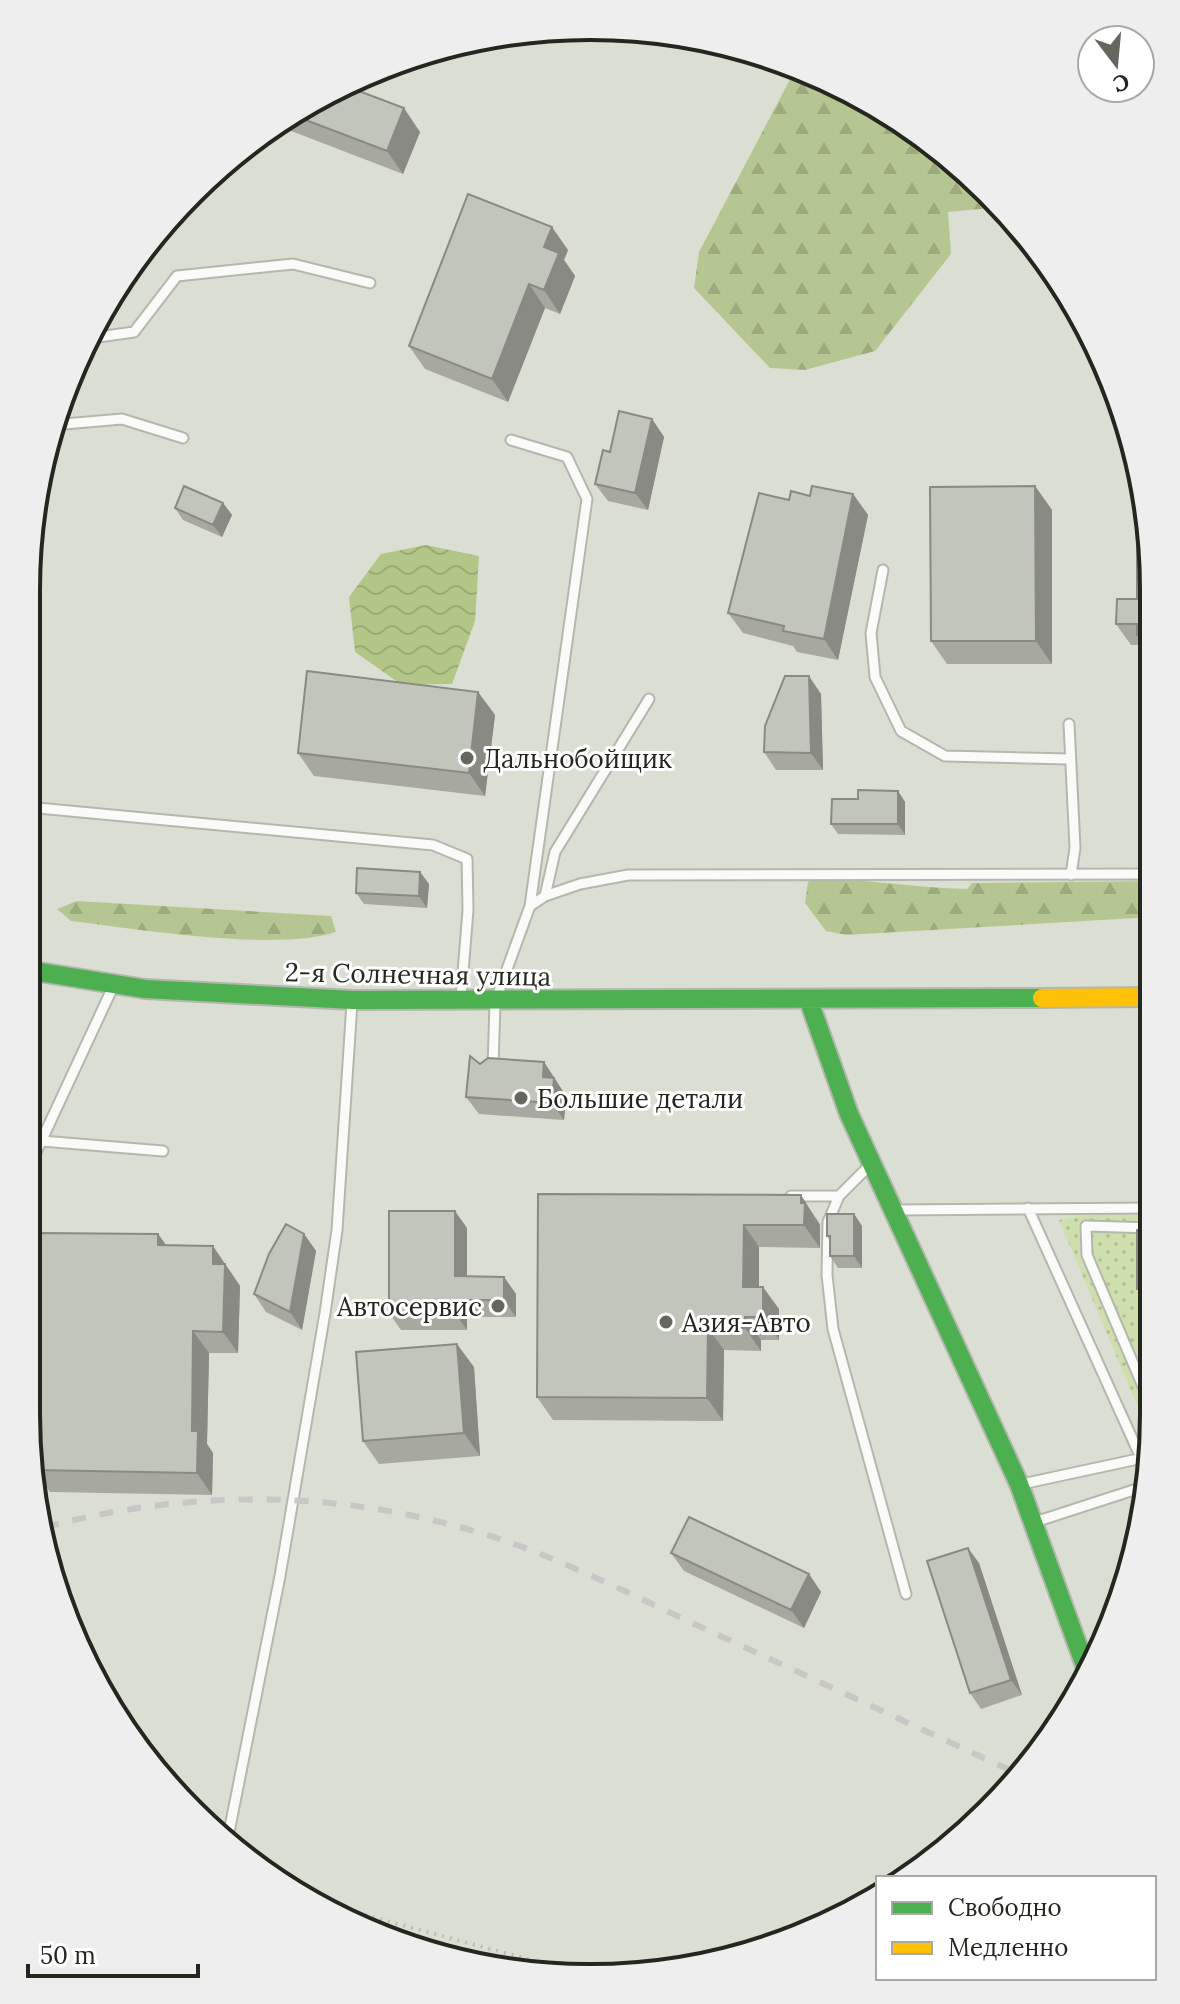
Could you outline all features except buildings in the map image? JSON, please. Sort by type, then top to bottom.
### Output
[{"type":"main road","name":"2-я Солнечная улица","points":[[40,972],[114,985],[244,996],[353,1000],[809,1001],[1140,997]]},
{"type":"main road","points":[[809,1001],[849,1114],[1019,1484],[1082,1658]]},
{"type":"lane","points":[[103,336],[134,332],[177,276],[293,264],[370,283]]},
{"type":"lane","points":[[66,424],[122,419],[183,438]]},
{"type":"lane","points":[[493,1074],[495,1002],[530,906],[587,499],[567,457],[511,440]]},
{"type":"lane","points":[[883,570],[871,633],[875,677],[901,731],[945,756],[1069,759]]},
{"type":"lane","points":[[545,896],[555,852],[649,699]]},
{"type":"lane","points":[[1069,724],[1075,848],[1071,875]]},
{"type":"lane","points":[[40,808],[433,845],[467,859],[468,910],[461,1001]]},
{"type":"lane","points":[[530,906],[545,896],[580,884],[628,875],[1140,874]]},
{"type":"lane","points":[[40,1145],[114,985]]},
{"type":"lane","points":[[230,1830],[280,1576],[325,1313],[337,1230],[353,1000]]},
{"type":"lane","points":[[42,1141],[163,1151]]},
{"type":"lane","points":[[873,1163],[839,1196],[828,1222],[827,1275],[833,1329],[906,1594]]},
{"type":"lane","points":[[777,1196],[839,1196]]},
{"type":"lane","points":[[1028,1208],[1139,1443]]},
{"type":"lane","points":[[894,1210],[1140,1208]]},
{"type":"lane","points":[[1140,1228],[1086,1226],[1087,1255],[1140,1379]]},
{"type":"lane","points":[[1019,1484],[1138,1459]]},
{"type":"lane","points":[[1033,1523],[1134,1490]]},
{"type":"path","points":[[365,1915],[534,1961]]},
{"type":"shaded area","points":[[1087,1214],[1140,1215],[1140,1412],[1059,1220]]},
{"type":"green space","points":[[791,78],[833,97],[896,133],[953,176],[986,208],[948,212],[951,254],[875,351],[805,370],[770,368],[694,288],[699,252]]},
{"type":"green space","points":[[815,878],[967,889],[972,883],[1140,881],[1140,918],[846,935],[826,931],[805,903],[808,882]]},
{"type":"green space","points":[[77,901],[331,916],[336,932],[278,940],[206,937],[71,921],[57,909]]},
{"type":"water","points":[[426,545],[479,556],[475,621],[452,684],[402,685],[355,652],[349,597],[381,554]]},
{"type":"railway","points":[[52,1525],[149,1506],[254,1499],[358,1506],[463,1528],[527,1549],[590,1575],[1010,1770]]},
{"type":"traffic: fast","points":[[40,972],[145,989],[353,1000],[1042,998]]},
{"type":"traffic: fast","points":[[809,1001],[849,1114],[1019,1484],[1082,1658]]},
{"type":"traffic: slow","points":[[1042,998],[1140,997]]},
{"type":"place","name":"Дальнобойщик","points":[[467,758]]},
{"type":"place","name":"Большие детали","points":[[521,1098]]},
{"type":"place","name":"Автосервис","points":[[498,1306]]},
{"type":"place","name":"Азия-Авто","points":[[666,1322]]}]
